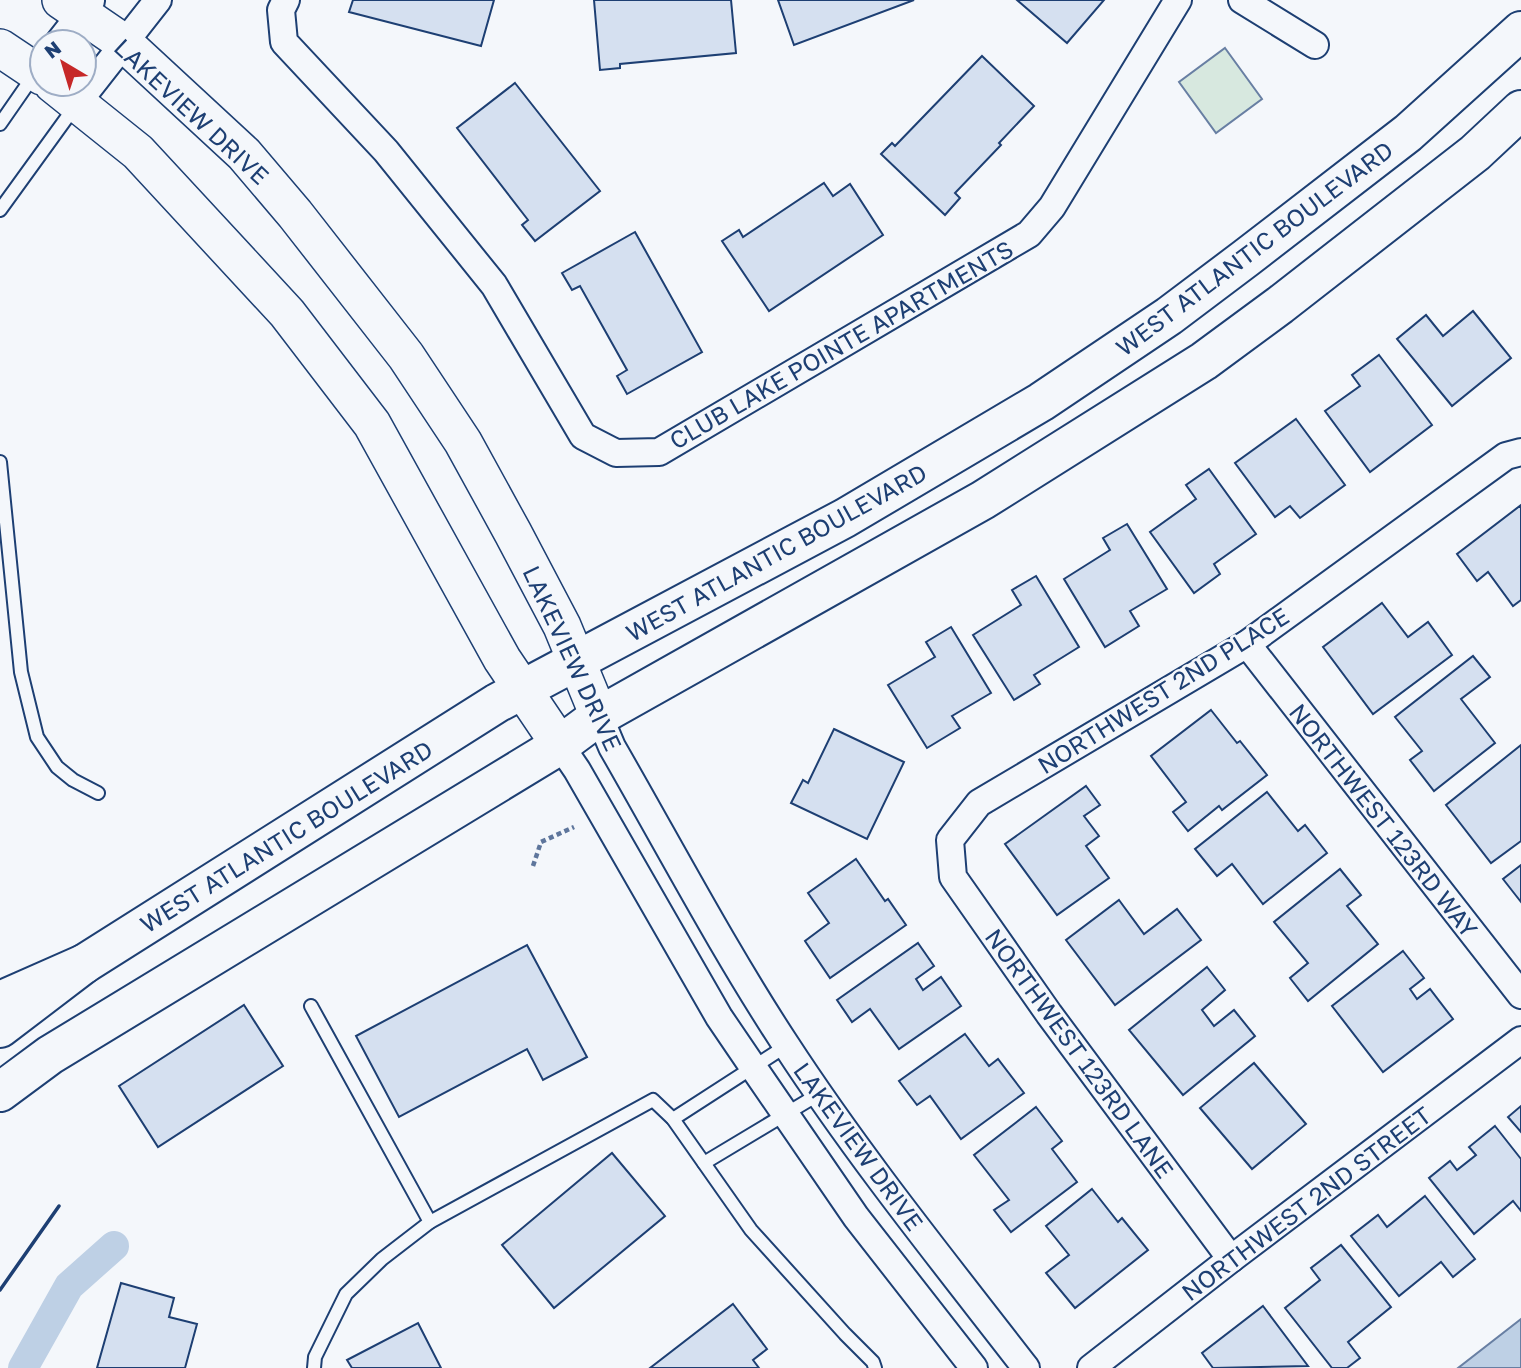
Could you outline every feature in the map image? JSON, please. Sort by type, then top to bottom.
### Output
[{"type":"main road","name":"WEST ATLANTIC BOULEVARD","points":[[0,1028],[84,964],[498,703],[576,659],[845,518],[1041,402],[1169,316],[1408,133],[1521,31]]},
{"type":"main road","points":[[0,1092],[50,1055],[560,745],[599,716],[983,500],[1204,361],[1475,153],[1521,110]]},
{"type":"main road","points":[[1246,258],[1280,305]]},
{"type":"main road","points":[[0,1001],[84,964]]},
{"type":"street","points":[[98,56],[124,43],[158,0]]},
{"type":"street","name":"CLUB LAKE POINTE APARTMENTS","points":[[286,0],[282,10],[284,43],[386,151],[494,285],[583,436],[616,453],[659,452],[1029,234],[1052,207],[1178,0]]},
{"type":"street","points":[[1242,0],[1315,45]]},
{"type":"street","points":[[66,28],[78,5]]},
{"type":"street","name":"LAKEVIEW DRIVE","points":[[78,5],[124,43],[244,154],[295,214],[406,356],[463,442],[562,626],[612,747],[753,993],[819,1094],[1026,1368]]},
{"type":"street","name":"LAKEVIEW DRIVE","points":[[0,48],[28,66]]},
{"type":"street","name":"LAKEVIEW DRIVE","points":[[72,98],[138,152],[287,313],[372,424],[502,659],[577,770],[719,1017],[856,1217],[974,1368]]},
{"type":"street","name":"NORTHWEST 2ND PLACE","points":[[950,840],[979,803],[1247,645],[1506,456],[1521,452]]},
{"type":"street","name":"NORTHWEST 123RD WAY","points":[[1247,645],[1521,995]]},
{"type":"street","name":"NORTHWEST 123RD LANE","points":[[950,840],[953,877],[1049,1014],[1231,1259]]},
{"type":"street","name":"NORTHWEST 2ND STREET","points":[[1091,1368],[1521,1040]]},
{"type":"lane","points":[[0,124],[30,98]]},
{"type":"lane","points":[[0,210],[43,98]]},
{"type":"lane","points":[[0,462],[21,672],[37,737],[58,767],[73,780],[97,793]]},
{"type":"lane","points":[[311,1006],[430,1222]]},
{"type":"lane","points":[[673,1119],[786,1046]]},
{"type":"lane","points":[[704,1163],[819,1094]]},
{"type":"lane","points":[[314,1368],[315,1357],[346,1294],[383,1259],[430,1222],[653,1100],[673,1119],[751,1230],[873,1362],[875,1368]]},
{"type":"path","points":[[533,866],[541,842],[574,827]]},
{"type":"shaded area","points":[[1225,48],[1262,99],[1216,133],[1179,82]]},
{"type":"water","points":[[1521,1319],[1521,1368],[1458,1368]]},
{"type":"building","points":[[353,0],[494,0],[481,46],[349,12]]},
{"type":"building","points":[[594,0],[731,0],[736,53],[620,64],[620,68],[600,70]]},
{"type":"building","points":[[778,0],[914,0],[794,45]]},
{"type":"building","points":[[1017,0],[1104,0],[1067,43]]},
{"type":"building","points":[[982,56],[1034,106],[955,193],[960,198],[945,215],[881,154],[892,143],[895,146]]},
{"type":"building","points":[[515,83],[600,191],[535,241],[522,225],[528,220],[457,128]]},
{"type":"building","points":[[824,183],[833,196],[850,184],[883,235],[769,311],[722,241],[739,230],[743,237]]},
{"type":"building","points":[[635,232],[702,352],[627,394],[617,376],[627,370],[580,286],[572,290],[562,273]]},
{"type":"building","points":[[1473,311],[1511,358],[1452,406],[1397,339],[1426,315],[1443,336]]},
{"type":"building","points":[[1379,355],[1432,425],[1370,472],[1325,411],[1360,386],[1352,375]]},
{"type":"building","points":[[1296,419],[1345,485],[1300,518],[1290,506],[1275,517],[1235,463]]},
{"type":"building","points":[[1209,469],[1256,534],[1214,564],[1220,574],[1194,593],[1150,532],[1196,499],[1186,485]]},
{"type":"building","points":[[1521,505],[1521,600],[1513,606],[1488,572],[1477,581],[1457,554]]},
{"type":"building","points":[[1127,524],[1167,589],[1130,611],[1139,626],[1105,647],[1064,579],[1110,550],[1103,538]]},
{"type":"building","points":[[1036,576],[1079,647],[1034,675],[1040,684],[1014,700],[973,635],[1021,605],[1012,590]]},
{"type":"building","points":[[1382,603],[1408,637],[1428,622],[1452,655],[1373,714],[1323,647]]},
{"type":"building","points":[[951,627],[991,693],[952,716],[960,728],[927,748],[888,685],[935,657],[926,642]]},
{"type":"building","points":[[1473,656],[1490,677],[1461,699],[1495,743],[1434,791],[1410,760],[1422,751],[1395,717]]},
{"type":"building","points":[[1211,710],[1267,775],[1222,810],[1219,806],[1188,831],[1173,812],[1186,802],[1151,756]]},
{"type":"building","points":[[834,729],[904,762],[867,839],[791,803],[803,780],[808,783]]},
{"type":"building","points":[[1521,745],[1521,841],[1491,863],[1446,805]]},
{"type":"building","points":[[1086,786],[1100,805],[1084,816],[1099,836],[1086,846],[1109,878],[1057,915],[1005,844]]},
{"type":"building","points":[[1267,792],[1298,831],[1305,825],[1327,853],[1263,904],[1232,864],[1217,876],[1195,849]]},
{"type":"building","points":[[856,859],[885,901],[888,899],[906,925],[830,978],[805,941],[829,923],[808,893]]},
{"type":"building","points":[[1521,865],[1521,902],[1503,879]]},
{"type":"building","points":[[1340,869],[1361,895],[1347,906],[1378,944],[1308,1001],[1290,978],[1308,963],[1274,922]]},
{"type":"building","points":[[1119,900],[1144,934],[1177,909],[1201,940],[1115,1005],[1066,940]]},
{"type":"building","points":[[918,943],[934,966],[916,979],[923,990],[941,977],[961,1006],[899,1049],[870,1009],[852,1022],[837,1000]]},
{"type":"building","points":[[527,945],[587,1057],[543,1080],[527,1049],[399,1117],[356,1036]]},
{"type":"building","points":[[1403,951],[1424,978],[1410,989],[1417,999],[1430,989],[1453,1019],[1383,1072],[1332,1006]]},
{"type":"building","points":[[1207,967],[1225,990],[1202,1010],[1214,1026],[1234,1010],[1255,1036],[1183,1095],[1129,1030]]},
{"type":"building","points":[[244,1005],[283,1066],[158,1147],[119,1086]]},
{"type":"building","points":[[965,1034],[989,1066],[998,1059],[1024,1093],[961,1139],[930,1096],[917,1105],[899,1081]]},
{"type":"building","points":[[1254,1063],[1306,1124],[1252,1169],[1200,1108]]},
{"type":"building","points":[[1521,1106],[1521,1132],[1508,1117]]},
{"type":"building","points":[[1036,1107],[1062,1141],[1052,1149],[1077,1182],[1011,1232],[994,1210],[1009,1200],[974,1155]]},
{"type":"building","points":[[1495,1126],[1521,1159],[1521,1211],[1513,1201],[1474,1234],[1429,1178],[1450,1161],[1457,1170],[1476,1155],[1469,1147]]},
{"type":"building","points":[[612,1153],[665,1216],[554,1308],[502,1245]]},
{"type":"building","points":[[1092,1189],[1118,1222],[1122,1218],[1148,1250],[1075,1308],[1046,1273],[1069,1255],[1046,1226]]},
{"type":"building","points":[[1425,1196],[1475,1259],[1453,1277],[1441,1262],[1399,1296],[1351,1236],[1378,1215],[1387,1227]]},
{"type":"building","points":[[1341,1245],[1391,1307],[1348,1342],[1360,1358],[1347,1368],[1332,1368],[1285,1308],[1320,1280],[1311,1268]]},
{"type":"building","points":[[121,1283],[174,1298],[169,1317],[197,1324],[185,1368],[97,1368]]},
{"type":"building","points":[[733,1304],[767,1349],[753,1360],[759,1368],[650,1368]]},
{"type":"building","points":[[1263,1306],[1308,1366],[1213,1368],[1202,1353]]},
{"type":"building","points":[[418,1323],[441,1368],[352,1368],[347,1360]]},
{"type":"waterway","points":[[23,1368],[69,1286],[114,1246]]},
{"type":"wall","points":[[0,1290],[59,1206]]}]
